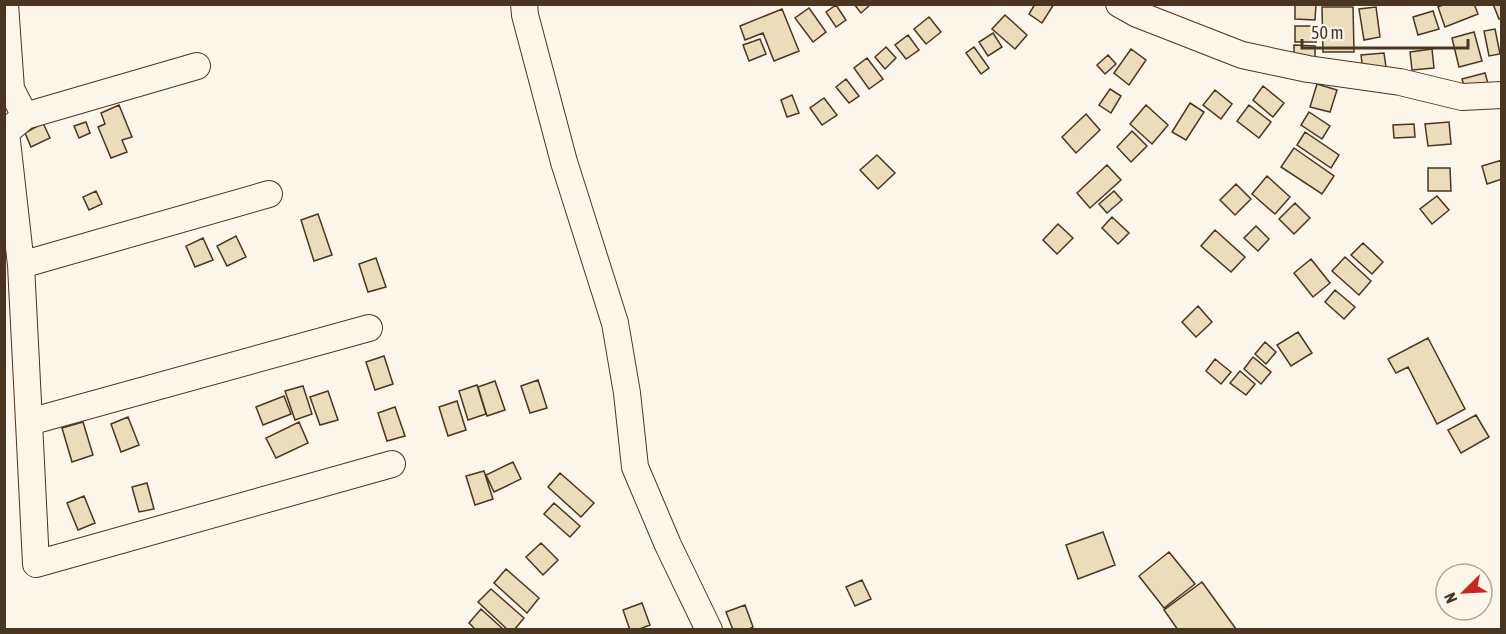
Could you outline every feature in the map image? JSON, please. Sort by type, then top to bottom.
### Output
[{"type":"street","points":[[4,4],[11,89],[25,116]]},
{"type":"street","points":[[524,4],[564,162],[615,323],[627,393],[635,466],[668,545],[709,630]]},
{"type":"street","points":[[1119,4],[1137,14],[1242,55],[1308,69],[1400,82],[1462,97],[1502,94]]},
{"type":"street","points":[[198,66],[25,116],[6,132],[21,265],[36,564],[392,464]]},
{"type":"street","points":[[21,265],[269,194]]},
{"type":"street","points":[[29,422],[369,328]]},
{"type":"building","points":[[854,4],[871,4],[861,13]]},
{"type":"building","points":[[1035,4],[1054,4],[1042,23],[1029,14]]},
{"type":"building","points":[[1295,4],[1316,4],[1315,20],[1295,19]]},
{"type":"building","points":[[1445,4],[1474,4],[1478,14],[1445,27],[1438,7]]},
{"type":"building","points":[[1493,4],[1502,4],[1502,18],[1499,19]]},
{"type":"building","points":[[836,5],[846,20],[836,27],[826,12]]},
{"type":"building","points":[[1322,7],[1353,7],[1354,52],[1323,52]]},
{"type":"building","points":[[1376,7],[1380,37],[1364,40],[1359,9]]},
{"type":"building","points":[[809,8],[826,32],[813,42],[795,18]]},
{"type":"building","points":[[782,9],[799,51],[774,61],[763,33],[745,40],[740,26]]},
{"type":"building","points":[[1433,11],[1439,29],[1418,35],[1413,17]]},
{"type":"building","points":[[1005,15],[1027,35],[1015,49],[992,29]]},
{"type":"building","points":[[929,17],[941,32],[926,44],[914,29]]},
{"type":"building","points":[[1295,26],[1317,26],[1316,42],[1295,42]]},
{"type":"building","points":[[1495,29],[1500,54],[1489,56],[1484,31]]},
{"type":"building","points":[[1474,32],[1482,61],[1459,67],[1452,38]]},
{"type":"building","points":[[993,33],[1002,47],[988,56],[979,42]]},
{"type":"building","points":[[908,35],[919,50],[906,59],[895,45]]},
{"type":"building","points":[[760,39],[766,54],[749,61],[743,45]]},
{"type":"building","points":[[1294,45],[1315,46],[1315,60],[1294,59]]},
{"type":"building","points":[[886,47],[896,58],[885,69],[875,57]]},
{"type":"building","points":[[974,47],[989,68],[981,74],[966,53]]},
{"type":"building","points":[[1131,49],[1146,60],[1129,85],[1114,73]]},
{"type":"building","points":[[1432,49],[1434,68],[1412,70],[1410,52]]},
{"type":"building","points":[[1384,53],[1386,67],[1363,70],[1361,55]]},
{"type":"building","points":[[1108,55],[1116,64],[1105,74],[1097,65]]},
{"type":"building","points":[[867,58],[883,79],[869,89],[854,68]]},
{"type":"building","points":[[1485,73],[1489,87],[1466,93],[1462,79]]},
{"type":"building","points":[[846,79],[859,96],[849,103],[836,87]]},
{"type":"building","points":[[1317,84],[1337,90],[1330,112],[1310,107]]},
{"type":"building","points":[[1263,86],[1284,103],[1273,117],[1253,100]]},
{"type":"building","points":[[1110,89],[1121,96],[1111,113],[1099,105]]},
{"type":"building","points":[[1215,90],[1232,104],[1221,119],[1203,105]]},
{"type":"building","points":[[792,95],[799,113],[787,117],[781,100]]},
{"type":"building","points":[[824,98],[837,115],[822,125],[810,108]]},
{"type":"building","points":[[1190,103],[1204,112],[1186,140],[1172,132]]},
{"type":"building","points":[[119,105],[132,137],[122,140],[127,152],[111,158],[98,127],[105,124],[101,113]]},
{"type":"building","points":[[1146,105],[1168,125],[1152,144],[1130,124]]},
{"type":"building","points":[[1249,105],[1271,122],[1259,138],[1237,121]]},
{"type":"building","points":[[1309,112],[1330,126],[1322,139],[1301,125]]},
{"type":"building","points":[[1086,114],[1100,130],[1076,153],[1062,137]]},
{"type":"building","points":[[86,122],[90,133],[79,138],[74,126]]},
{"type":"building","points":[[1449,122],[1451,144],[1428,146],[1425,124]]},
{"type":"building","points":[[43,123],[50,138],[31,147],[25,133]]},
{"type":"building","points":[[1414,124],[1415,137],[1394,138],[1393,125]]},
{"type":"building","points":[[1132,131],[1147,146],[1131,162],[1117,147]]},
{"type":"building","points":[[1305,132],[1339,155],[1331,168],[1297,145]]},
{"type":"building","points":[[1294,148],[1334,176],[1322,194],[1281,167]]},
{"type":"building","points":[[877,155],[895,173],[878,189],[860,170]]},
{"type":"building","points":[[1502,160],[1502,179],[1487,184],[1482,166]]},
{"type":"building","points":[[1107,165],[1121,180],[1090,208],[1077,193]]},
{"type":"building","points":[[1428,168],[1450,168],[1451,191],[1428,191]]},
{"type":"building","points":[[1267,176],[1290,197],[1275,214],[1252,194]]},
{"type":"building","points":[[1236,184],[1251,199],[1235,215],[1220,200]]},
{"type":"building","points":[[96,191],[102,204],[89,210],[83,197]]},
{"type":"building","points":[[1114,191],[1122,200],[1107,213],[1099,204]]},
{"type":"building","points":[[1437,196],[1449,210],[1432,224],[1420,209]]},
{"type":"building","points":[[1295,203],[1310,218],[1294,234],[1279,219]]},
{"type":"building","points":[[318,214],[332,255],[314,261],[301,220]]},
{"type":"building","points":[[1112,217],[1129,233],[1118,244],[1102,228]]},
{"type":"building","points":[[1058,224],[1073,238],[1057,254],[1043,240]]},
{"type":"building","points":[[1256,226],[1269,239],[1258,251],[1244,238]]},
{"type":"building","points":[[1215,230],[1245,257],[1231,272],[1201,246]]},
{"type":"building","points":[[236,236],[246,257],[227,266],[217,246]]},
{"type":"building","points":[[203,238],[213,260],[195,267],[186,246]]},
{"type":"building","points":[[1363,243],[1383,262],[1372,274],[1351,255]]},
{"type":"building","points":[[1345,257],[1371,281],[1359,295],[1332,271]]},
{"type":"building","points":[[376,258],[386,287],[368,292],[359,264]]},
{"type":"building","points":[[1311,259],[1330,283],[1313,297],[1294,273]]},
{"type":"building","points":[[1335,290],[1355,307],[1344,319],[1325,302]]},
{"type":"building","points":[[1198,306],[1212,322],[1196,337],[1182,322]]},
{"type":"building","points":[[1298,332],[1312,353],[1291,366],[1277,345]]},
{"type":"building","points":[[1428,338],[1465,409],[1437,424],[1408,367],[1396,373],[1388,359]]},
{"type":"building","points":[[1265,342],[1276,352],[1266,364],[1255,354]]},
{"type":"building","points":[[384,356],[393,384],[375,390],[366,362]]},
{"type":"building","points":[[1253,357],[1271,372],[1261,384],[1244,369]]},
{"type":"building","points":[[1215,359],[1231,372],[1221,384],[1206,371]]},
{"type":"building","points":[[1240,371],[1255,384],[1246,395],[1230,383]]},
{"type":"building","points":[[538,380],[547,408],[530,413],[521,386]]},
{"type":"building","points":[[495,381],[505,410],[487,416],[478,387]]},
{"type":"building","points":[[477,385],[486,414],[468,420],[459,391]]},
{"type":"building","points":[[303,386],[312,414],[295,420],[285,391]]},
{"type":"building","points":[[328,391],[338,420],[320,425],[310,397]]},
{"type":"building","points":[[284,396],[291,414],[263,425],[256,407]]},
{"type":"building","points":[[457,401],[466,430],[448,436],[439,407]]},
{"type":"building","points":[[395,407],[405,436],[387,441],[378,413]]},
{"type":"building","points":[[1476,415],[1489,437],[1461,453],[1448,430]]},
{"type":"building","points":[[128,417],[139,445],[121,452],[111,424]]},
{"type":"building","points":[[83,422],[93,455],[72,462],[62,428]]},
{"type":"building","points":[[299,422],[308,443],[276,458],[266,438]]},
{"type":"building","points":[[513,462],[521,479],[494,492],[486,475]]},
{"type":"building","points":[[484,471],[493,499],[475,505],[466,476]]},
{"type":"building","points":[[560,473],[594,503],[581,517],[548,487]]},
{"type":"building","points":[[147,483],[154,509],[139,512],[132,487]]},
{"type":"building","points":[[84,496],[95,523],[78,530],[67,503]]},
{"type":"building","points":[[554,503],[580,526],[570,537],[544,514]]},
{"type":"building","points":[[1103,532],[1115,565],[1078,579],[1066,545]]},
{"type":"building","points":[[541,543],[558,560],[543,575],[526,557]]},
{"type":"building","points":[[1169,552],[1195,584],[1164,608],[1139,576]]},
{"type":"building","points":[[506,569],[539,598],[527,613],[494,583]]},
{"type":"building","points":[[862,580],[871,599],[855,606],[846,587]]},
{"type":"building","points":[[1202,582],[1235,630],[1178,630],[1164,610]]},
{"type":"building","points":[[491,589],[524,618],[514,630],[508,630],[478,602]]},
{"type":"building","points":[[642,603],[650,625],[630,630],[623,610]]},
{"type":"building","points":[[745,605],[753,627],[747,630],[733,630],[726,612]]},
{"type":"building","points":[[481,609],[504,630],[476,630],[469,623]]}]
